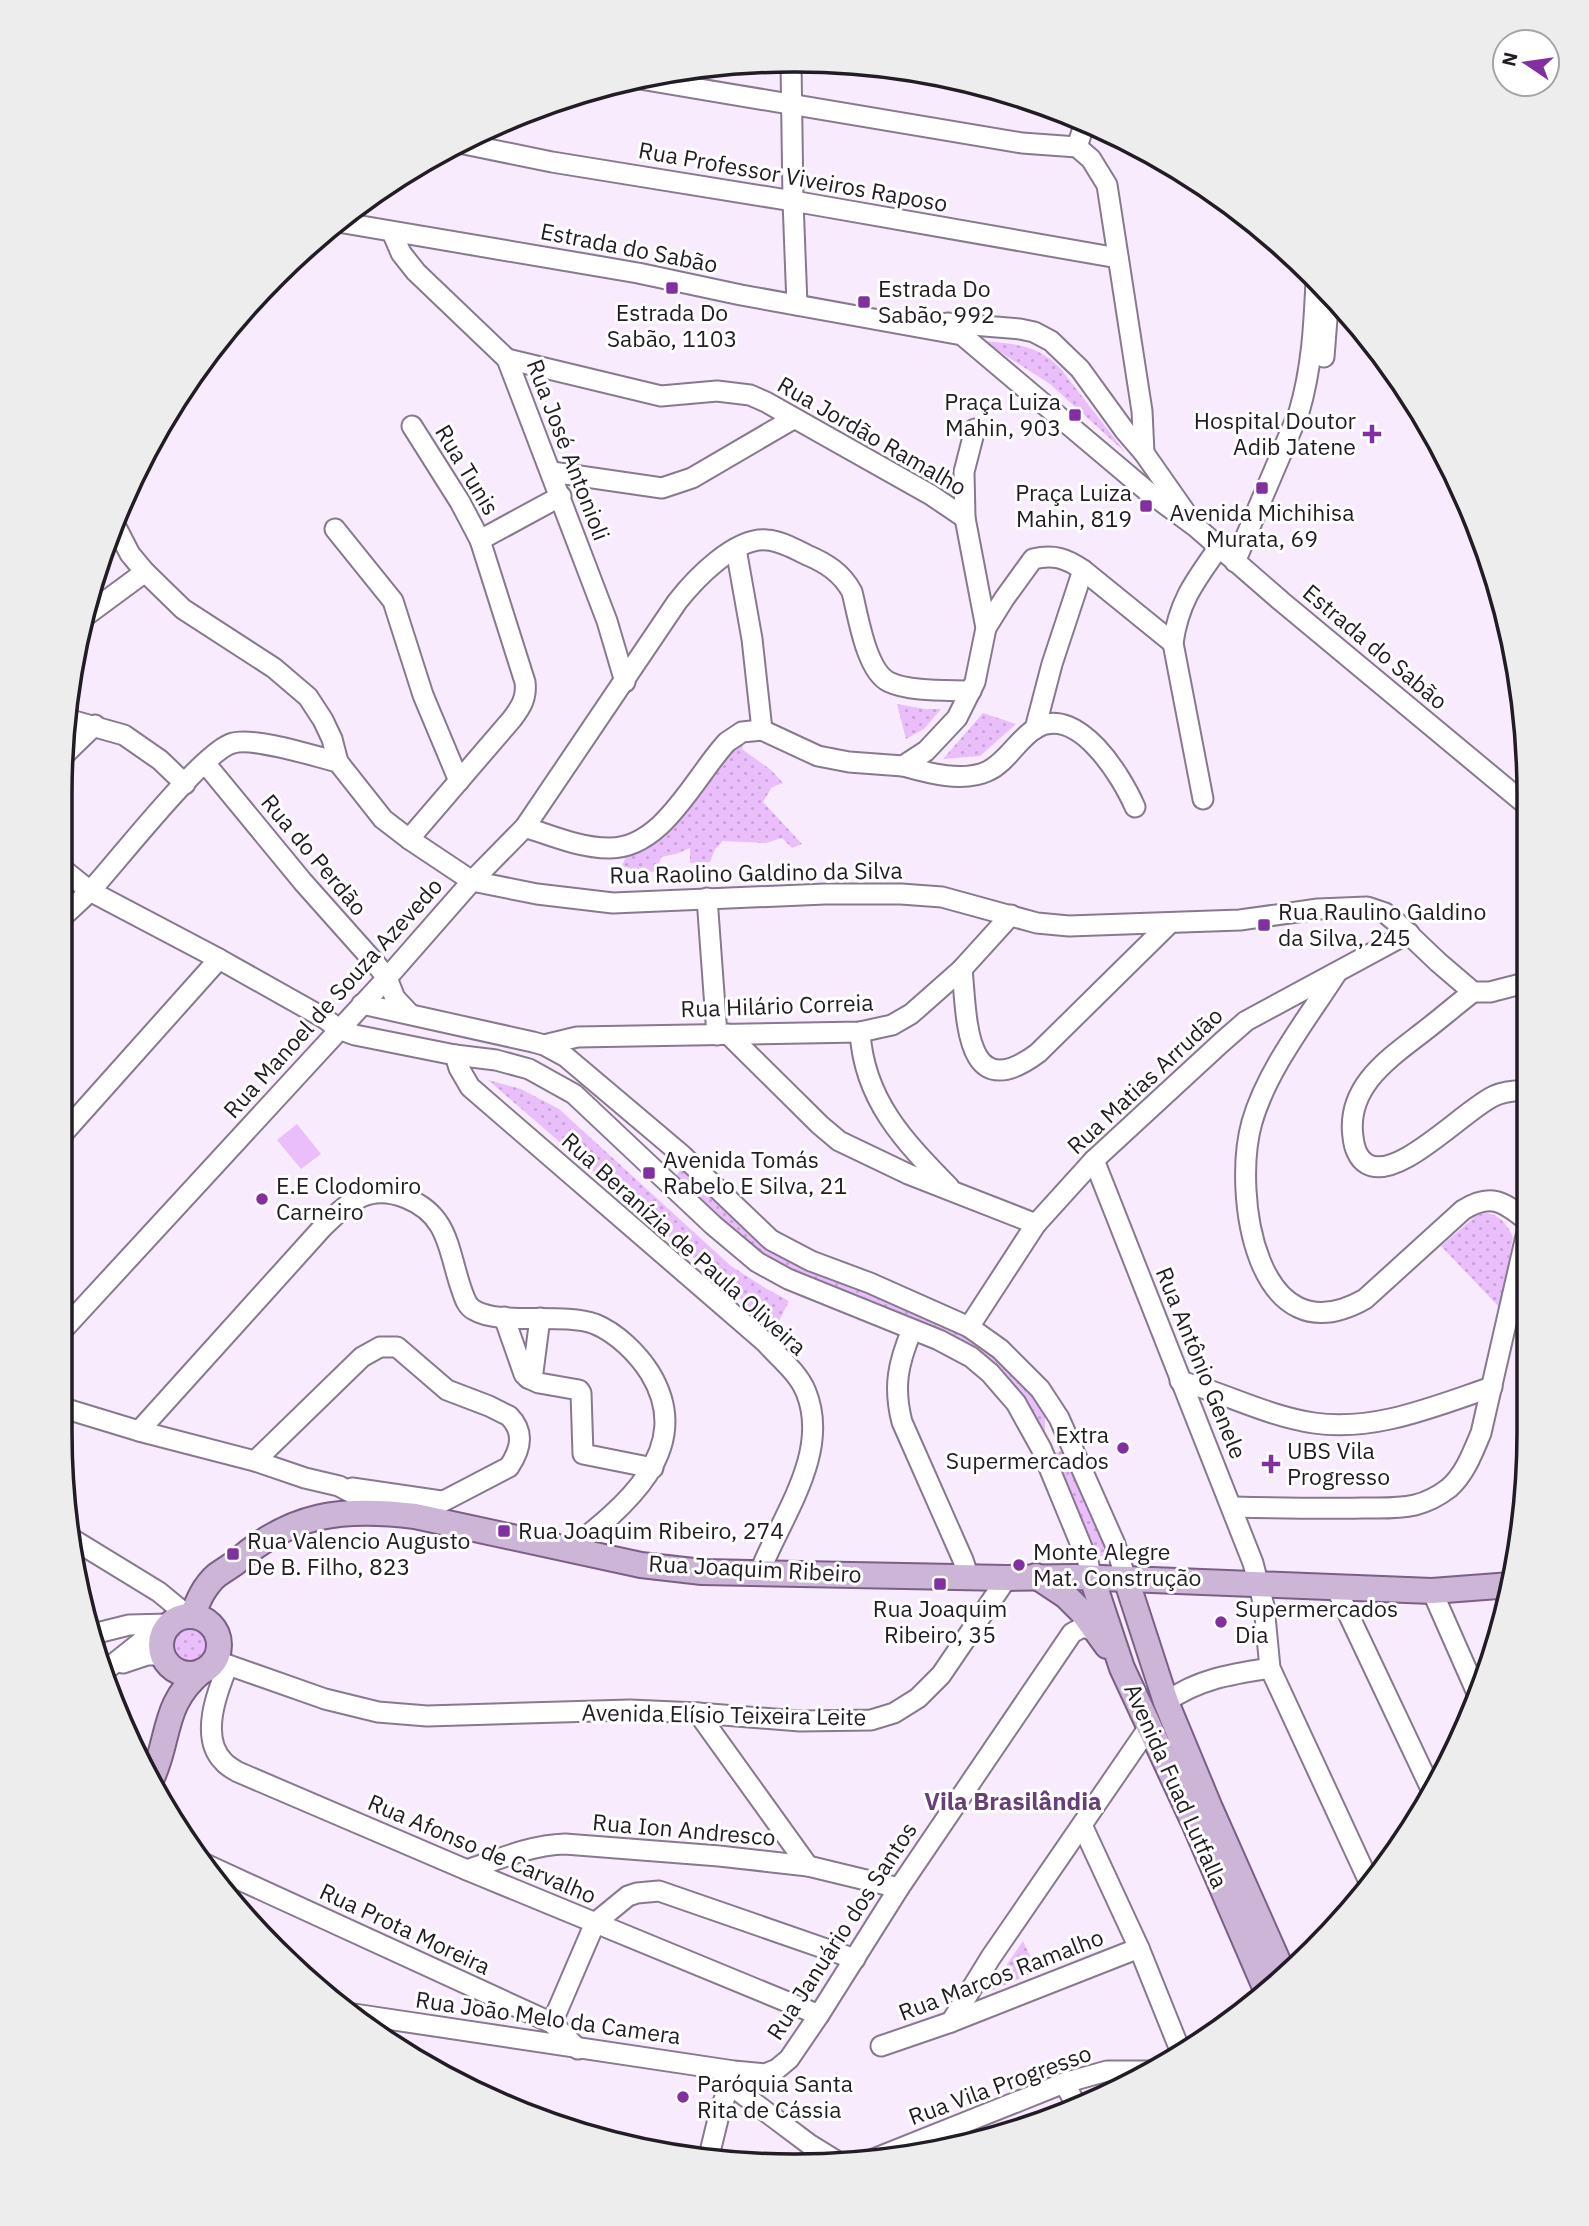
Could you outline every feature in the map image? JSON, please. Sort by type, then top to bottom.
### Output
[{"type":"main road","name":"Rua Joaquim Ribeiro","points":[[335,1513],[381,1512],[415,1516],[641,1565],[702,1572],[968,1575],[1007,1578]]},
{"type":"main road","points":[[164,1733],[171,1638],[213,1607],[216,1594],[230,1566],[252,1547],[276,1533],[335,1513]]},
{"type":"main road","points":[[1036,1576],[1066,1596],[1098,1633],[1122,1668]]},
{"type":"main road","points":[[1007,1578],[1036,1576],[1432,1591],[1500,1586]]},
{"type":"main road","name":"Avenida Fuad Lutfalla","points":[[1092,1578],[1122,1668],[1149,1727],[1189,1786],[1283,1964]]},
{"type":"main road","name":"Avenida Fuad Lutfalla","points":[[1126,1579],[1166,1702],[1189,1786],[1263,1981]]},
{"type":"main road","points":[[171,1638],[187,1674],[215,1665]]},
{"type":"main road","points":[[155,1767],[164,1733],[180,1695],[188,1683],[215,1665],[218,1643],[171,1638]]},
{"type":"street","points":[[791,72],[797,305]]},
{"type":"street","points":[[666,84],[1022,143],[1077,147],[1091,159],[1107,185],[1142,411],[1146,464],[1138,472],[1120,468]]},
{"type":"street","points":[[1077,147],[1082,132]]},
{"type":"street","name":"Rua Professor Viveiros Raposo","points":[[475,146],[1118,258]]},
{"type":"street","name":"Estrada do Sabão","points":[[351,224],[638,273],[962,335],[1120,468],[1196,527],[1517,797]]},
{"type":"street","name":"Rua José Antonioli","points":[[392,232],[401,253],[416,272],[508,359],[607,621],[625,682]]},
{"type":"street","points":[[1240,566],[1250,526],[1305,392],[1312,356],[1315,293]]},
{"type":"street","points":[[1240,566],[1313,411],[1322,371],[1328,307]]},
{"type":"street","name":"Estrada do Sabão","points":[[911,324],[998,326],[1034,332],[1051,341],[1080,369],[1196,527]]},
{"type":"street","name":"Rua Jordão Ramalho","points":[[508,359],[661,396],[716,391],[750,395],[931,495],[965,518]]},
{"type":"street","points":[[552,472],[662,488],[692,478],[793,419]]},
{"type":"street","name":"Rua Tunis","points":[[412,426],[460,502],[480,540],[525,682],[526,695],[520,708],[458,781]]},
{"type":"street","points":[[975,429],[964,471],[965,518],[986,628]]},
{"type":"street","points":[[480,540],[561,496]]},
{"type":"street","points":[[1203,799],[1173,643],[1176,625],[1190,589],[1215,544],[1240,538],[1250,526]]},
{"type":"street","points":[[335,529],[393,601],[423,695],[458,781],[409,839]]},
{"type":"street","name":"Rua Raolino Galdino da Silva","points":[[120,535],[130,554],[145,572],[183,610],[274,668],[308,697],[327,729],[338,762],[383,819],[472,881],[537,894],[613,903],[901,894],[942,897],[1037,923],[1069,926],[1240,920],[1318,909],[1367,907],[1385,913],[1473,992]]},
{"type":"street","name":"Rua Manoel de Souza Azevedo","points":[[72,1320],[387,978],[472,881],[525,827],[677,602],[708,567],[736,549],[756,541],[781,543],[833,568],[843,578],[852,592],[869,656],[878,672],[888,681],[907,687],[971,691]]},
{"type":"street","points":[[736,549],[752,639],[762,730]]},
{"type":"street","points":[[903,766],[926,751],[957,718],[975,682],[986,628],[1033,559],[1058,557],[1070,561],[1173,643]]},
{"type":"street","points":[[1035,729],[1052,664],[1083,570]]},
{"type":"street","points":[[96,608],[145,572]]},
{"type":"street","points":[[76,721],[95,725],[133,740],[160,760],[184,784]]},
{"type":"street","points":[[525,827],[594,847],[631,845],[671,814],[727,742],[741,732],[762,730],[818,756],[849,762],[903,766],[938,775],[977,775],[990,770],[1035,729],[1045,724],[1057,723],[1078,731],[1101,753],[1122,780],[1135,807]]},
{"type":"street","points":[[73,746],[95,725]]},
{"type":"street","points":[[72,908],[184,784],[227,745],[246,741],[338,762]]},
{"type":"street","name":"Rua do Perdão","points":[[205,763],[387,978],[395,998],[410,1013]]},
{"type":"street","points":[[72,877],[90,891],[219,959],[340,1029],[355,1035],[455,1055],[496,1060],[529,1069],[574,1094],[713,1225],[757,1262],[788,1279],[939,1340],[971,1357],[990,1373],[1016,1402],[1041,1448],[1088,1562],[1092,1578]]},
{"type":"street","points":[[707,898],[723,1034],[839,1141],[908,1174],[1036,1224]]},
{"type":"street","name":"Rua Hilário Correia","points":[[544,1045],[577,1037],[860,1032],[892,1026],[911,1014],[962,969],[1011,915]]},
{"type":"street","points":[[962,969],[972,1049],[982,1064],[990,1068],[1007,1069],[1023,1064],[1038,1053],[1170,923]]},
{"type":"street","name":"Rua Matias Arrudão","points":[[969,1326],[1036,1224],[1094,1160],[1245,1021],[1409,933]]},
{"type":"street","points":[[72,1124],[219,959]]},
{"type":"street","points":[[1336,974],[1263,1094],[1247,1146],[1245,1165],[1250,1222],[1258,1260],[1276,1289],[1290,1303],[1302,1308],[1335,1312],[1352,1307],[1365,1299],[1476,1201],[1496,1201],[1517,1212]]},
{"type":"street","points":[[1517,985],[1490,992],[1473,992],[1395,1052],[1376,1071],[1354,1104],[1354,1145],[1362,1160],[1376,1168],[1394,1165],[1492,1097],[1517,1090]]},
{"type":"street","points":[[362,1004],[544,1045],[566,1057],[682,1155],[771,1240],[811,1261],[870,1283],[969,1326],[1000,1349],[1040,1389],[1059,1418],[1115,1544],[1126,1579]]},
{"type":"street","points":[[860,1032],[864,1065],[877,1100],[900,1133],[952,1191]]},
{"type":"street","name":"Rua Beranízia de Paula Oliveira","points":[[455,1055],[470,1087],[765,1342],[806,1391],[814,1436],[810,1455],[759,1574]]},
{"type":"street","points":[[661,1176],[682,1155]]},
{"type":"street","name":"Rua Antônio Genele","points":[[1094,1160],[1180,1381],[1233,1507],[1260,1584],[1270,1668],[1365,1874]]},
{"type":"street","points":[[139,1431],[323,1227],[348,1204],[370,1194],[397,1194],[419,1203],[439,1219],[468,1306],[483,1314],[582,1321],[596,1325],[610,1333],[642,1361],[657,1385],[664,1417],[664,1434],[653,1468],[629,1500],[568,1550]]},
{"type":"street","points":[[1233,1507],[1391,1507],[1416,1504],[1449,1488],[1473,1454],[1480,1433],[1517,1279]]},
{"type":"street","points":[[504,1317],[524,1374],[540,1383],[579,1390],[581,1393],[583,1454],[653,1468]]},
{"type":"street","points":[[528,1377],[533,1372],[540,1318]]},
{"type":"street","points":[[912,1330],[905,1347],[896,1392],[899,1412],[968,1575]]},
{"type":"street","points":[[255,1461],[362,1357],[380,1347],[400,1349],[447,1390],[509,1416],[519,1432],[520,1444],[509,1467],[415,1516]]},
{"type":"street","points":[[1180,1381],[1276,1414],[1312,1423],[1349,1425],[1377,1422],[1492,1387]]},
{"type":"street","name":"Rua Joaquim Ribeiro","points":[[72,1411],[339,1486],[369,1502],[381,1512]]},
{"type":"street","points":[[1041,1448],[1068,1437]]},
{"type":"street","name":"Rua Joaquim Ribeiro","points":[[305,1478],[330,1500],[335,1513]]},
{"type":"street","points":[[339,1486],[449,1497]]},
{"type":"street","points":[[449,1497],[456,1525]]},
{"type":"street","points":[[598,1528],[607,1558]]},
{"type":"street","points":[[81,1545],[159,1592],[171,1638]]},
{"type":"street","name":"Avenida Elísio Teixeira Leite","points":[[215,1665],[378,1712],[427,1716],[630,1710],[800,1721],[871,1720],[894,1713],[918,1698],[942,1675],[1007,1578]]},
{"type":"street","points":[[1335,1586],[1427,1780]]},
{"type":"street","points":[[1432,1591],[1472,1682]]},
{"type":"street","points":[[100,1632],[129,1625],[171,1638]]},
{"type":"street","name":"Rua Januário dos Santos","points":[[732,2077],[765,2074],[777,2069],[789,2059],[899,1888],[1072,1633],[1083,1627],[1098,1633]]},
{"type":"street","points":[[101,1635],[117,1638],[171,1638]]},
{"type":"street","points":[[112,1668],[171,1638]]},
{"type":"street","name":"Rua Afonso de Carvalho","points":[[215,1665],[212,1726],[214,1746],[223,1762],[238,1772],[819,2015]]},
{"type":"street","points":[[1166,1702],[1198,1683],[1220,1676],[1270,1668]]},
{"type":"street","points":[[698,1713],[808,1866]]},
{"type":"street","points":[[951,2022],[991,1957],[1149,1727]]},
{"type":"street","points":[[1082,1825],[1139,1948],[1177,2044]]},
{"type":"street","name":"Rua Ion Andresco","points":[[467,1870],[519,1851],[548,1845],[719,1856],[808,1866],[899,1888]]},
{"type":"street","name":"Rua Prota Moreira","points":[[221,1872],[552,2023],[578,2049]]},
{"type":"street","points":[[552,2023],[595,1923],[628,1896],[637,1893],[659,1891],[855,1959]]},
{"type":"street","name":"Rua Marcos Ramalho","points":[[881,2046],[951,2022],[1139,1948]]},
{"type":"street","name":"Rua João Melo da Camera","points":[[372,2017],[578,2049],[732,2077]]},
{"type":"street","name":"Rua Vila Progresso","points":[[910,2144],[1064,2083],[1107,2071],[1130,2071]]},
{"type":"street","points":[[710,2149],[732,2077],[808,2144],[824,2153]]},
{"type":"street","points":[[1064,2083],[1073,2098]]},
{"type":"shaded area","points":[[983,341],[1025,347],[1051,360],[1125,452],[1050,384]]},
{"type":"shaded area","points":[[897,704],[941,709],[924,729],[906,739]]},
{"type":"shaded area","points":[[983,713],[1016,724],[980,756],[943,759]]},
{"type":"shaded area","points":[[746,735],[742,749],[771,770],[783,783],[772,787],[763,802],[802,844],[792,848],[782,838],[766,843],[723,841],[715,849],[710,862],[690,863],[690,848],[661,857],[657,872],[638,871],[622,866],[627,854]]},
{"type":"shaded area","points":[[488,1080],[521,1089],[559,1109],[731,1266],[789,1301],[774,1331],[740,1298]]},
{"type":"shaded area","points":[[297,1124],[321,1154],[301,1169],[277,1140]]},
{"type":"shaded area","points":[[683,1167],[753,1234],[871,1293],[948,1326],[978,1344],[1034,1394],[1045,1413],[1045,1433],[1010,1382],[868,1303],[784,1266],[752,1247],[675,1177]]},
{"type":"shaded area","points":[[1484,1213],[1498,1217],[1513,1237],[1500,1308],[1441,1246],[1477,1215]]},
{"type":"shaded area","points":[[1065,1450],[1110,1558],[1096,1555],[1051,1454]]},
{"type":"shaded area","points":[[189,1622],[206,1628],[212,1645],[206,1662],[189,1668],[172,1662],[166,1645],[172,1628]]},
{"type":"shaded area","points":[[1023,1941],[1037,1971],[988,1992]]},
{"type":"place","name":"Estrada Do Sabão, 1103","points":[[672,288]]},
{"type":"place","name":"Estrada Do Sabão, 992","points":[[864,302]]},
{"type":"place","name":"Praça Luiza Mahin, 903","points":[[1075,415]]},
{"type":"place","name":"Hospital Doutor Adib Jatene","points":[[1372,434]]},
{"type":"place","name":"Avenida Michihisa Murata, 69","points":[[1262,488]]},
{"type":"place","name":"Praça Luiza Mahin, 819","points":[[1146,506]]},
{"type":"place","name":"Rua Raulino Galdino da Silva, 245","points":[[1264,925]]},
{"type":"place","name":"Avenida Tomás Rabelo E Silva, 21","points":[[649,1173]]},
{"type":"place","name":"E.E Clodomiro Carneiro","points":[[262,1199]]},
{"type":"place","name":"Extra Supermercados","points":[[1123,1448]]},
{"type":"place","name":"UBS Vila Progresso","points":[[1271,1464]]},
{"type":"place","name":"Rua Joaquim Ribeiro, 274","points":[[504,1531]]},
{"type":"place","name":"Rua Valencio Augusto De B. Filho, 823","points":[[233,1554]]},
{"type":"place","name":"Monte Alegre Mat. Construção","points":[[1019,1565]]},
{"type":"place","name":"Rua Joaquim Ribeiro, 35","points":[[940,1584]]},
{"type":"place","name":"Supermercados Dia","points":[[1221,1622]]},
{"type":"place","name":"Paróquia Santa Rita de Cássia","points":[[683,2097]]},
{"type":"district","name":"Vila Brasilândia","points":[[1013,1802]]}]
